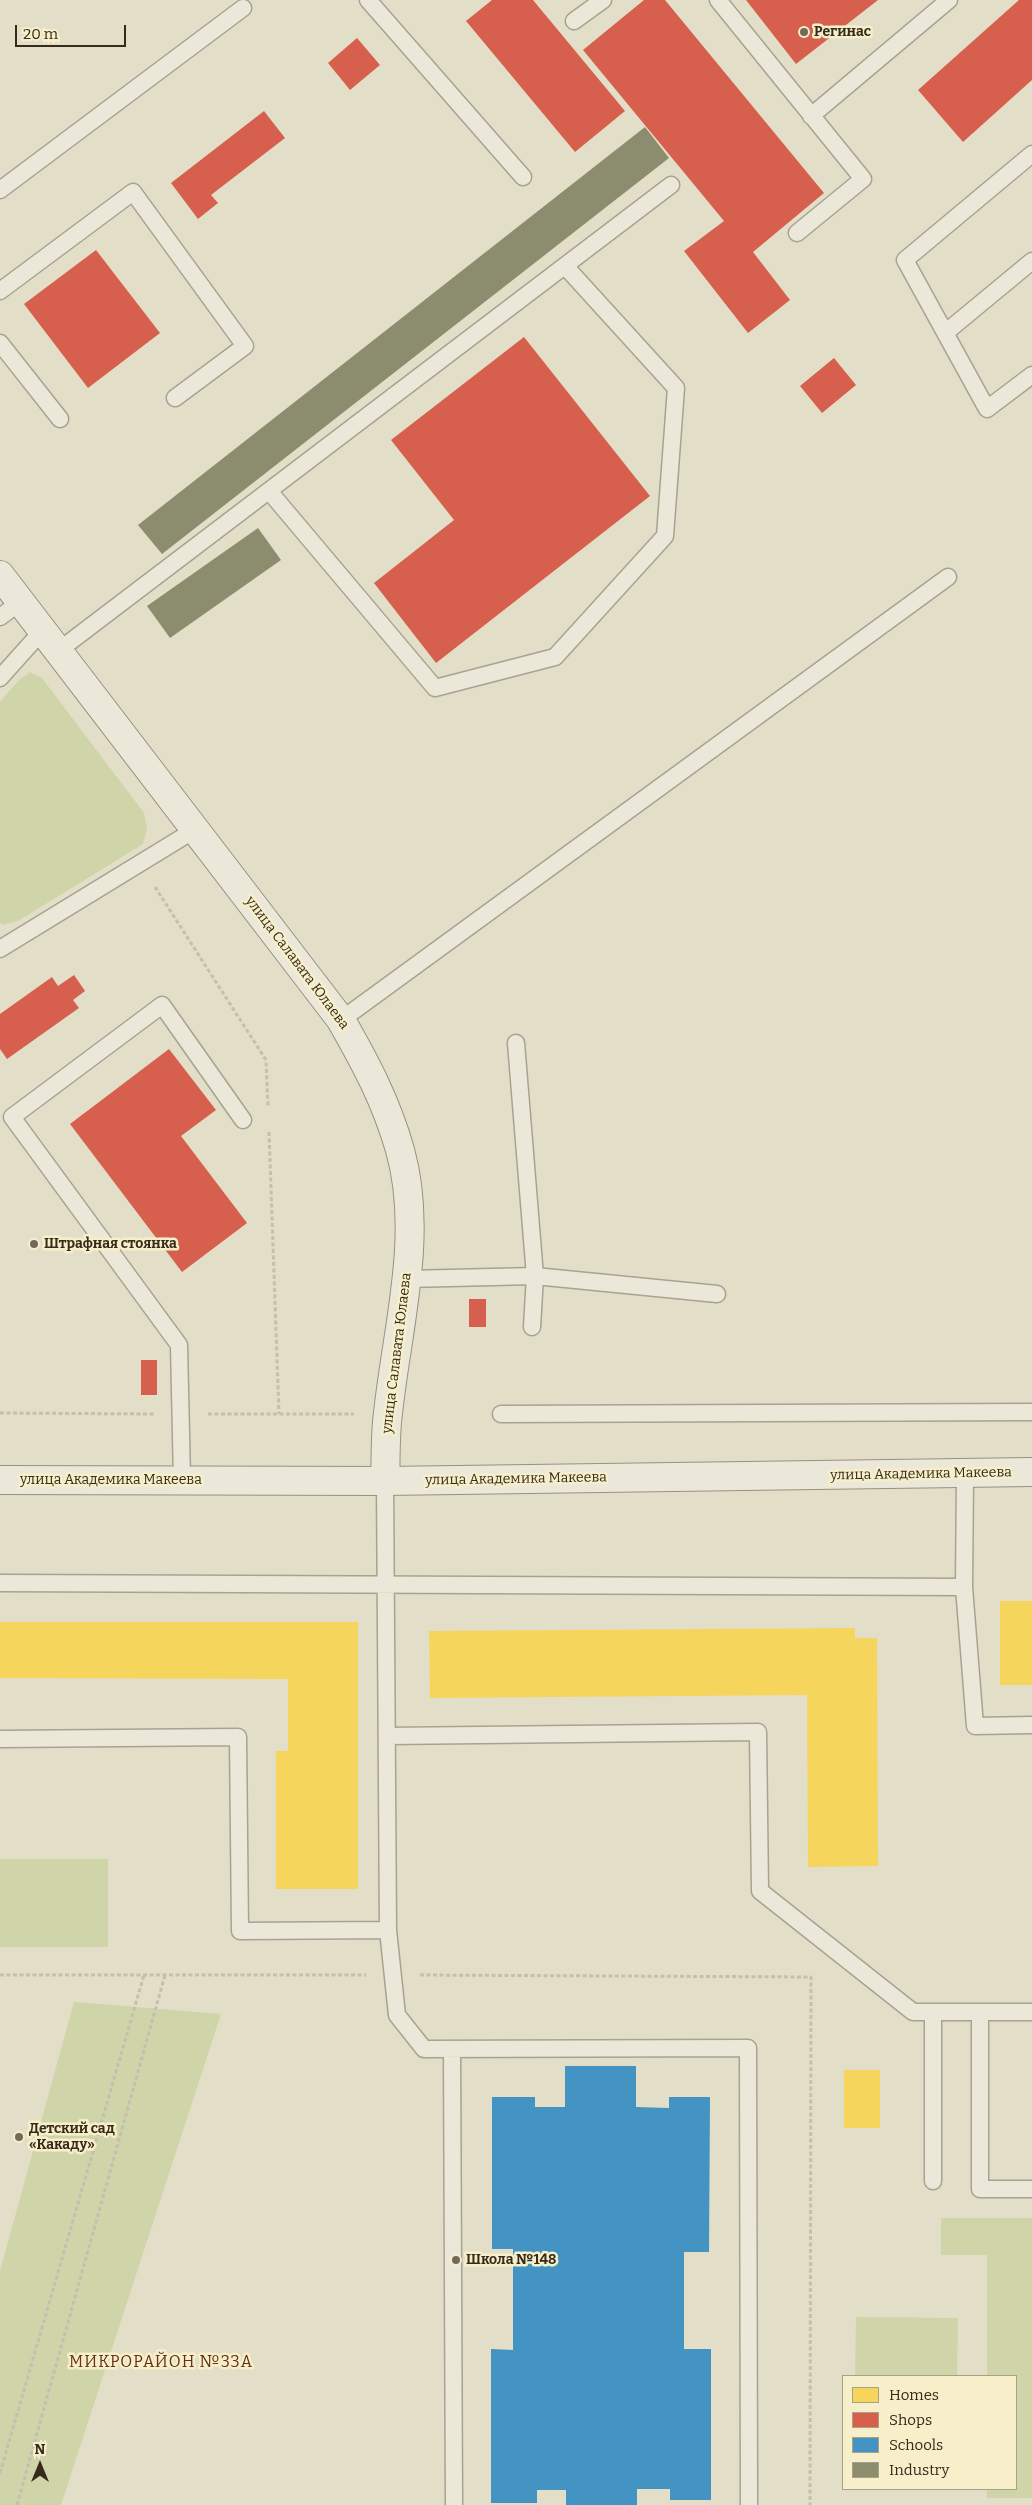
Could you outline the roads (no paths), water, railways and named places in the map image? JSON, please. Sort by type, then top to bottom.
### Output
[{"type":"street","name":"улица Салавата Юлаева","points":[[0,575],[10,609],[50,641],[196,829],[341,1020],[379,1087],[400,1152],[408,1204],[409,1247],[387,1414],[385,1481]]},
{"type":"street","name":"улица Академика Макеева","points":[[0,1480],[385,1481],[1032,1472]]},
{"type":"lane","points":[[368,0],[523,177]]},
{"type":"lane","points":[[574,21],[603,0]]},
{"type":"lane","points":[[718,0],[863,179],[797,233]]},
{"type":"lane","points":[[811,116],[949,0]]},
{"type":"lane","points":[[0,190],[243,8]]},
{"type":"lane","points":[[1032,154],[905,260],[987,409],[1032,375]]},
{"type":"lane","points":[[0,678],[50,641],[269,491],[671,185]]},
{"type":"lane","points":[[0,291],[133,192],[245,346],[176,398]]},
{"type":"lane","points":[[945,333],[1032,261]]},
{"type":"lane","points":[[269,491],[435,688],[555,657],[665,536],[676,388],[565,266]]},
{"type":"lane","points":[[0,343],[60,419]]},
{"type":"lane","points":[[341,1020],[948,576]]},
{"type":"lane","points":[[0,949],[196,829]]},
{"type":"lane","points":[[182,1480],[179,1345],[12,1117],[162,1005],[243,1120]]},
{"type":"lane","points":[[516,1043],[535,1276],[532,1327]]},
{"type":"lane","points":[[406,1279],[535,1276],[717,1294]]},
{"type":"lane","points":[[501,1414],[1032,1412]]},
{"type":"lane","points":[[964,1474],[964,1587],[975,1726],[1032,1725]]},
{"type":"lane","points":[[385,1481],[388,1930],[397,2015],[424,2049],[748,2048],[749,2505]]},
{"type":"lane","points":[[0,1583],[964,1587]]},
{"type":"lane","points":[[387,1736],[758,1732],[760,1891],[913,2012],[1032,2012]]},
{"type":"lane","points":[[0,1739],[238,1737],[240,1932],[388,1930]]},
{"type":"lane","points":[[933,2012],[933,2181]]},
{"type":"lane","points":[[980,2012],[980,2189],[1032,2189]]},
{"type":"lane","points":[[452,2049],[454,2505]]},
{"type":"place","name":"Регинас","points":[[804,32]]},
{"type":"place","name":"Штрафная стоянка","points":[[34,1244]]},
{"type":"place","name":"Детский сад «Какаду»","points":[[19,2137]]},
{"type":"place","name":"Школа №148","points":[[456,2260]]},
{"type":"district","name":"МИКРОРАЙОН №33А","points":[[161,2363]]}]
